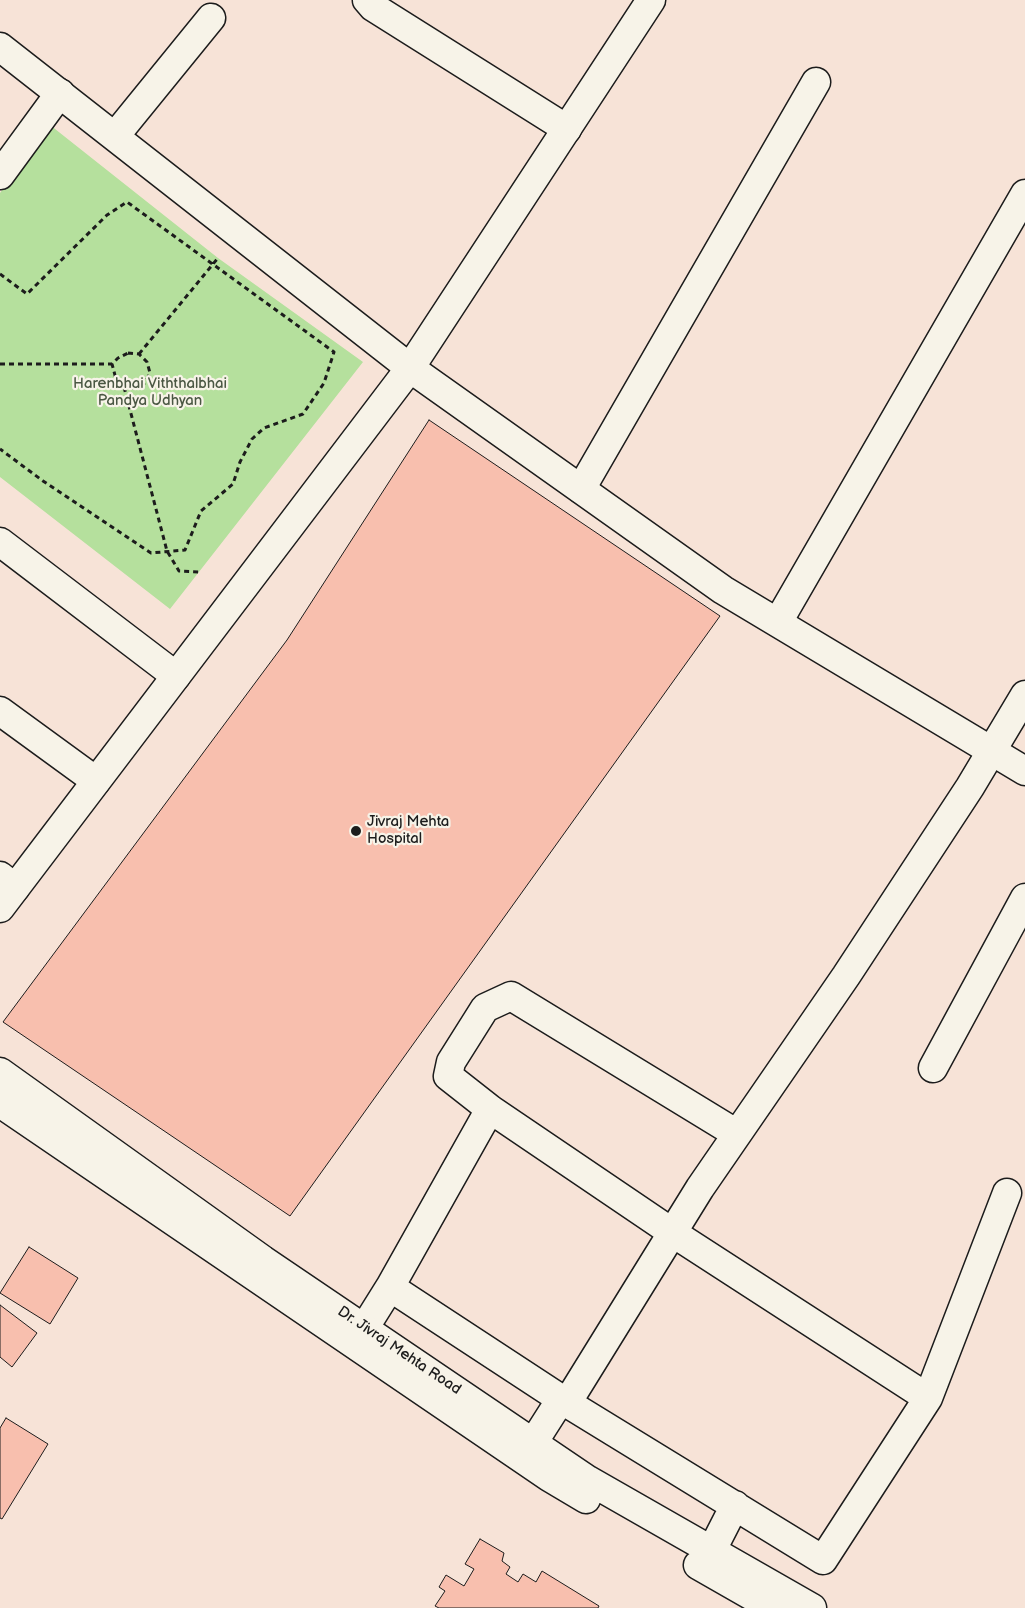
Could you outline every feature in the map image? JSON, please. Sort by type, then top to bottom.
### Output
[{"type":"street","points":[[367,0],[373,7],[567,129]]},
{"type":"street","points":[[5,891],[96,782],[410,368],[651,0]]},
{"type":"street","points":[[115,136],[211,18]]},
{"type":"street","points":[[0,46],[410,368],[723,590],[1025,771]]},
{"type":"street","points":[[581,489],[816,82]]},
{"type":"street","points":[[0,175],[60,93]]},
{"type":"street","points":[[778,622],[1025,194]]},
{"type":"street","points":[[0,542],[176,676]]},
{"type":"street","points":[[533,1443],[564,1401],[700,1188],[846,976],[970,787],[1025,695]]},
{"type":"street","points":[[0,711],[96,782]]},
{"type":"street","points":[[933,1068],[1025,898]]},
{"type":"street","points":[[737,1134],[511,996],[486,1008],[451,1062],[448,1076],[490,1109],[673,1233],[928,1398]]},
{"type":"street","name":"Dr. Jivraj Mehta Road","points":[[0,1072],[264,1260],[588,1480],[812,1608]]},
{"type":"street","points":[[0,1103],[549,1477],[773,1608]]},
{"type":"street","points":[[365,1328],[490,1109]]},
{"type":"street","points":[[390,1287],[564,1401],[823,1560],[928,1398],[1006,1193]]},
{"type":"street","points":[[712,1550],[735,1505]]},
{"type":"path","points":[[0,274],[27,294],[107,215],[127,202],[334,352],[324,383],[303,414],[264,428],[252,439],[240,462],[233,484],[201,511],[185,550],[151,552],[43,481],[0,449]]},
{"type":"path","points":[[139,354],[218,258]]},
{"type":"path","points":[[0,364],[112,364],[128,352],[139,354],[147,362],[150,372],[145,383],[135,388],[124,387]]},
{"type":"path","points":[[112,364],[116,379],[124,387],[167,551],[179,571],[200,572]]},
{"type":"green space","name":"Harenbhai Viththalbhai Pandya Udhyan","points":[[50,125],[218,258],[363,362],[170,609],[0,477],[0,193]]},
{"type":"building","name":"Jivraj Mehta Hospital","points":[[429,420],[720,616],[290,1216],[3,1022],[287,640]]},
{"type":"building","points":[[29,1247],[78,1278],[50,1324],[0,1293]]},
{"type":"building","points":[[0,1305],[37,1333],[12,1367],[0,1357]]},
{"type":"building","points":[[6,1418],[48,1444],[2,1519],[0,1518],[0,1428]]},
{"type":"building","points":[[480,1539],[504,1553],[502,1561],[510,1567],[506,1574],[518,1582],[523,1574],[536,1582],[542,1571],[599,1606],[598,1608],[439,1608],[435,1606],[445,1591],[439,1587],[446,1575],[464,1586],[474,1569],[465,1564]]},
{"type":"place","name":"Jivraj Mehta Hospital","points":[[356,831]]}]
